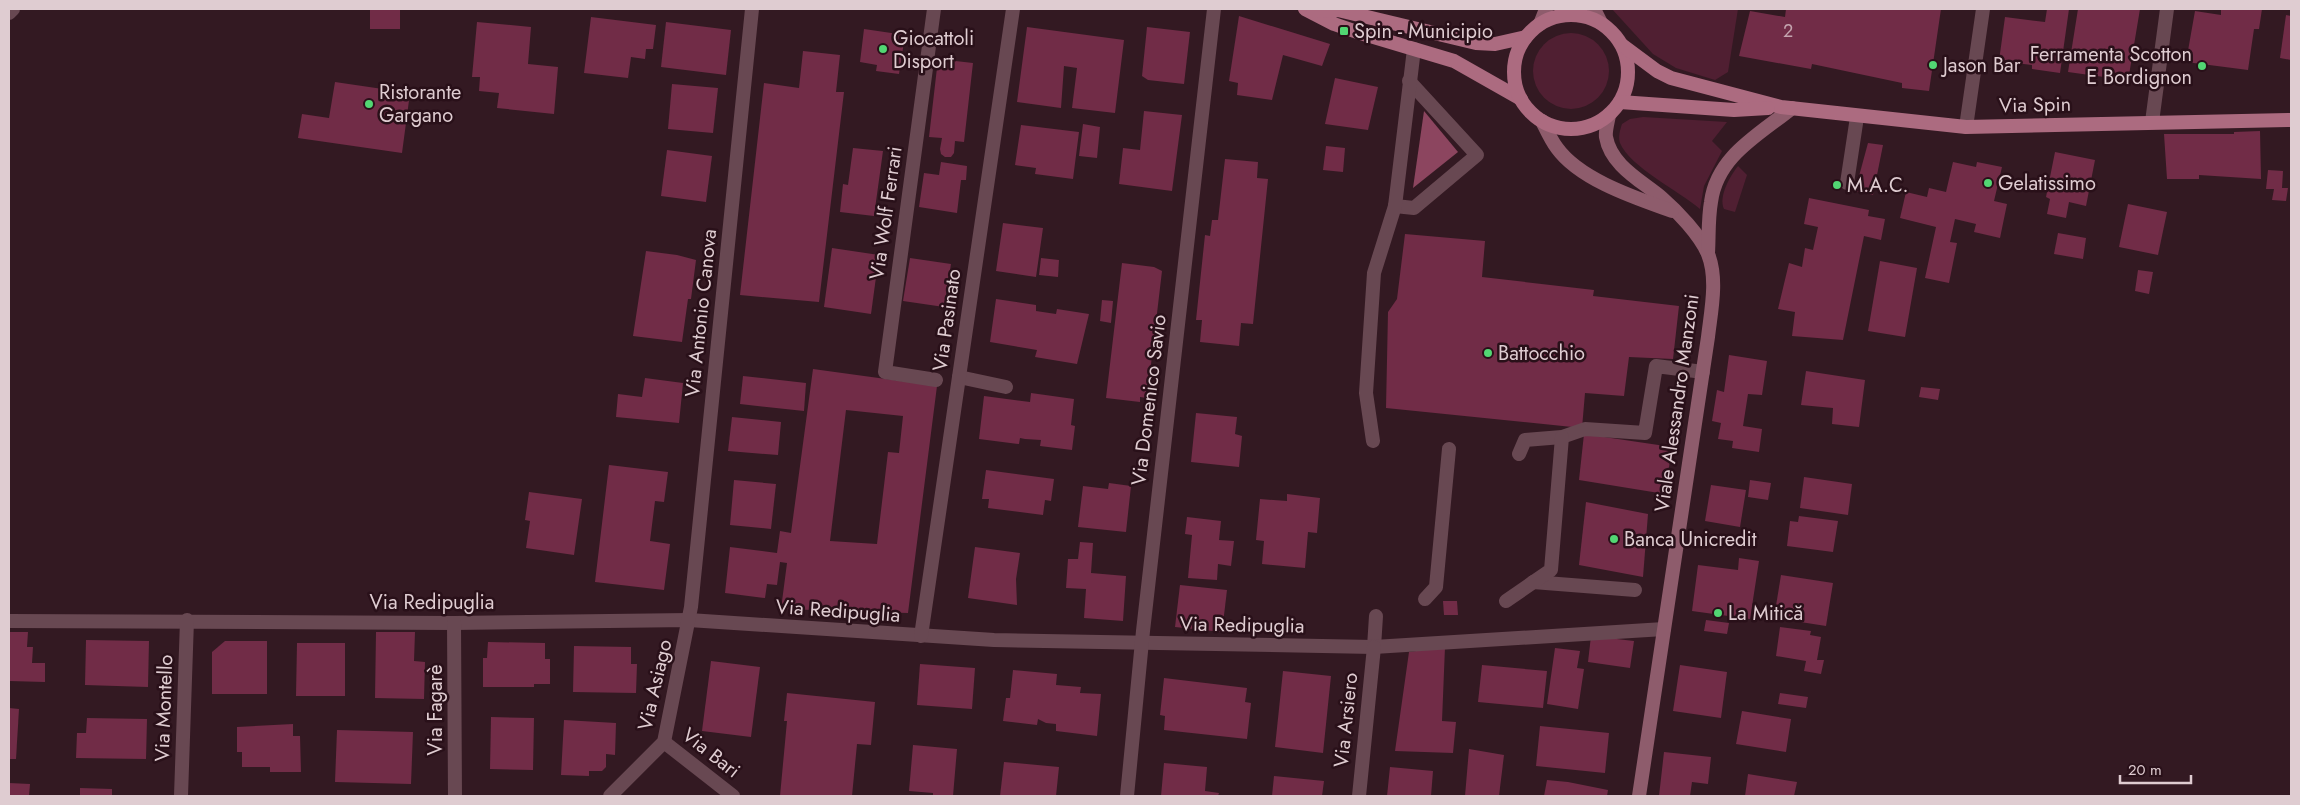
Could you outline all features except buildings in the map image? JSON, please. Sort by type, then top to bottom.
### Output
[{"type":"main road","points":[[1540,24],[1546,9]]},
{"type":"main road","points":[[1594,9],[1601,23]]},
{"type":"main road","points":[[1309,10],[1338,10],[1476,43],[1495,44],[1526,37]]},
{"type":"main road","points":[[1309,10],[1334,24],[1454,61],[1521,99]]},
{"type":"main road","name":"Via Spin","points":[[1571,14],[1601,23],[1617,36],[1628,64],[1628,83],[1620,102],[1609,115],[1594,124],[1576,129],[1558,127],[1542,121],[1521,99],[1515,83],[1514,67],[1518,51],[1526,37],[1540,24],[1555,17],[1571,14]]},
{"type":"main road","name":"Via Spin","points":[[1622,45],[1657,71],[1670,78],[1787,108],[1857,117],[1966,127],[2291,120]]},
{"type":"main road","name":"Via Spin","points":[[1620,102],[1734,110],[1787,108]]},
{"type":"main road","name":"Viale Alessandro Manzoni","points":[[1639,796],[1712,305],[1713,279],[1708,253],[1711,202],[1724,167],[1732,155],[1787,108]]},
{"type":"main road","name":"Viale Alessandro Manzoni","points":[[1609,115],[1605,136],[1611,152],[1630,174],[1663,199],[1694,232],[1708,253]]},
{"type":"main road","name":"Viale Alessandro Manzoni","points":[[1542,121],[1557,148],[1575,165],[1635,198],[1676,213]]},
{"type":"street","points":[[9,13],[14,9]]},
{"type":"street","name":"Via Antonio Canova","points":[[689,620],[752,9]]},
{"type":"street","name":"Via Wolf Ferrari","points":[[934,9],[885,372],[936,380]]},
{"type":"street","name":"Via Pasinato","points":[[921,636],[1013,9]]},
{"type":"street","name":"Via Domenico Savio","points":[[1128,796],[1141,643],[1214,9]]},
{"type":"street","points":[[1966,127],[1983,9]]},
{"type":"street","points":[[2152,122],[2167,9]]},
{"type":"street","points":[[1373,440],[1366,393],[1374,273],[1396,206],[1414,49]]},
{"type":"street","points":[[1396,206],[1414,208],[1477,155],[1409,81]]},
{"type":"street","points":[[1848,183],[1857,117]]},
{"type":"street","points":[[1519,454],[1525,440],[1562,436],[1585,429],[1645,433],[1656,366],[1703,372]]},
{"type":"street","points":[[959,377],[1006,387]]},
{"type":"street","points":[[1506,601],[1551,570],[1562,436]]},
{"type":"street","points":[[1425,600],[1436,587],[1449,449]]},
{"type":"street","points":[[1533,582],[1635,590]]},
{"type":"street","name":"Via Arsiero","points":[[1359,796],[1376,616]]},
{"type":"street","name":"Via Redipuglia","points":[[9,621],[187,620],[454,623],[689,620],[921,636],[1141,643],[1374,647],[1664,629]]},
{"type":"street","name":"Via Montello","points":[[181,796],[187,620]]},
{"type":"street","name":"Via Asiago","points":[[610,796],[664,742],[689,620]]},
{"type":"street","name":"Via Fagarè","points":[[454,623],[455,796]]},
{"type":"street","name":"Via Bari","points":[[664,742],[733,796]]},
{"type":"shaded area","points":[[1612,9],[1738,9],[1728,72],[1715,80],[1676,68],[1653,54]]},
{"type":"shaded area","points":[[1571,33],[1586,36],[1598,44],[1606,56],[1609,71],[1606,86],[1598,98],[1586,106],[1571,109],[1556,106],[1544,98],[1536,86],[1533,71],[1536,56],[1544,44],[1556,36]]},
{"type":"shaded area","points":[[1424,111],[1458,152],[1413,188]]},
{"type":"shaded area","points":[[1643,117],[1727,122],[1712,141],[1722,151],[1704,186],[1700,209],[1644,170],[1625,152],[1619,141],[1622,124],[1630,119]]},
{"type":"shaded area","points":[[1738,166],[1747,175],[1735,212],[1724,209],[1723,199],[1728,181]]},
{"type":"place","name":"Spin - Municipio","points":[[1344,31]]},
{"type":"place","name":"Giocattoli Disport","points":[[883,49]]},
{"type":"place","name":"Jason Bar","points":[[1933,65]]},
{"type":"place","name":"Ferramenta Scotton E Bordignon","points":[[2202,66]]},
{"type":"place","name":"Ristorante Gargano","points":[[369,104]]},
{"type":"place","name":"Gelatissimo","points":[[1988,183]]},
{"type":"place","name":"M.A.C.","points":[[1837,185]]},
{"type":"place","name":"Battocchio","points":[[1488,353]]},
{"type":"place","name":"Banca Unicredit","points":[[1614,539]]},
{"type":"place","name":"La Mitică","points":[[1718,613]]}]
